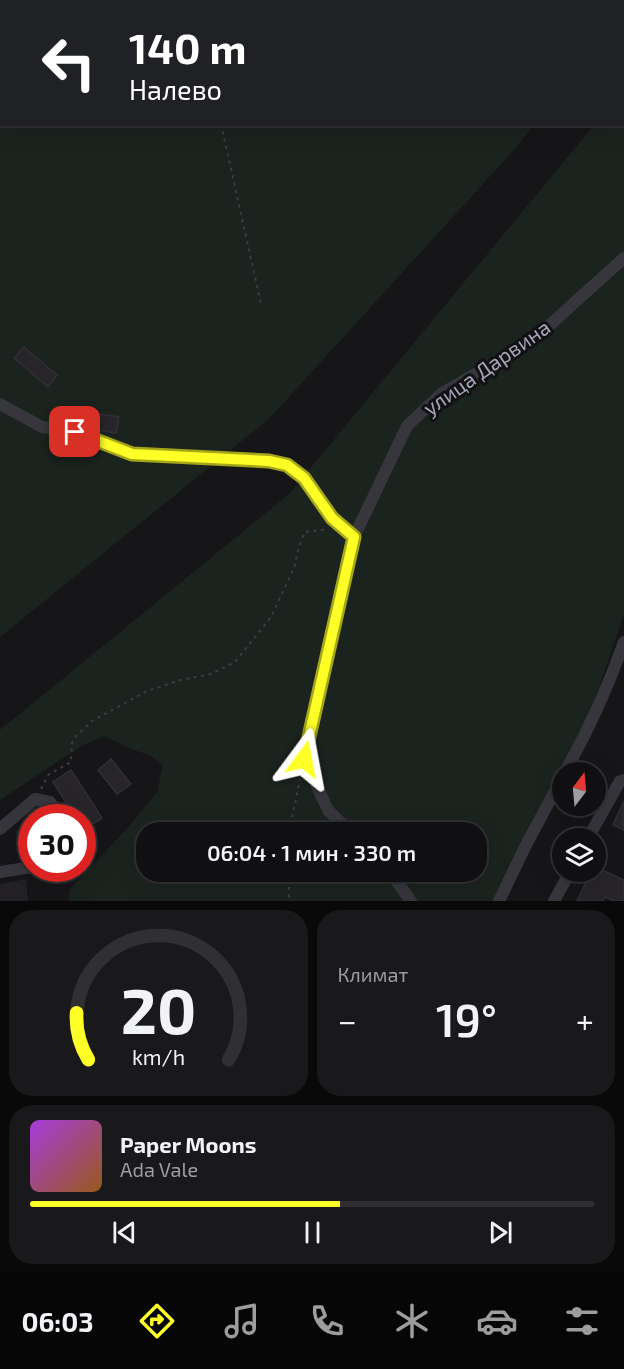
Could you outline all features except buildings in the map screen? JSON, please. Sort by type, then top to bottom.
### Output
[{"type":"street","name":"улица Дарвина","points":[[340,822],[328,810],[304,759],[354,537],[407,426],[441,394],[532,341],[624,258]]},
{"type":"street","points":[[0,404],[42,427],[75,432],[132,454],[269,461],[287,465],[304,478],[332,518],[354,537]]},
{"type":"street","points":[[570,762],[621,662],[624,642]]},
{"type":"street","points":[[594,828],[620,781],[624,780]]},
{"type":"street","points":[[498,901],[552,797]]},
{"type":"street","points":[[0,829],[35,799],[52,804]]},
{"type":"street","points":[[0,872],[18,869]]},
{"type":"street","points":[[397,882],[411,901]]},
{"type":"street","points":[[554,901],[564,882]]},
{"type":"path","points":[[221,126],[261,304]]},
{"type":"path","points":[[35,799],[48,775],[71,762],[72,743],[92,721],[147,691],[181,680],[211,674],[235,662],[271,616],[294,568],[305,532],[330,529]]},
{"type":"path","points":[[291,822],[300,780]]},
{"type":"path","points":[[289,882],[289,901]]},
{"type":"shaded area","points":[[0,126],[533,126],[269,419],[0,637]]},
{"type":"shaded area","points":[[593,126],[624,126],[624,615],[590,713],[566,762],[552,762],[552,789],[493,901],[68,901],[70,889],[77,882],[96,882],[96,861],[157,792],[163,765],[151,756],[105,736],[83,745],[0,800],[0,730],[289,494]]},
{"type":"shaded area","points":[[18,881],[26,882],[28,901],[0,901],[0,884]]},
{"type":"route","points":[[75,432],[132,454],[269,461],[287,465],[304,478],[332,518],[354,537],[304,759]]}]
